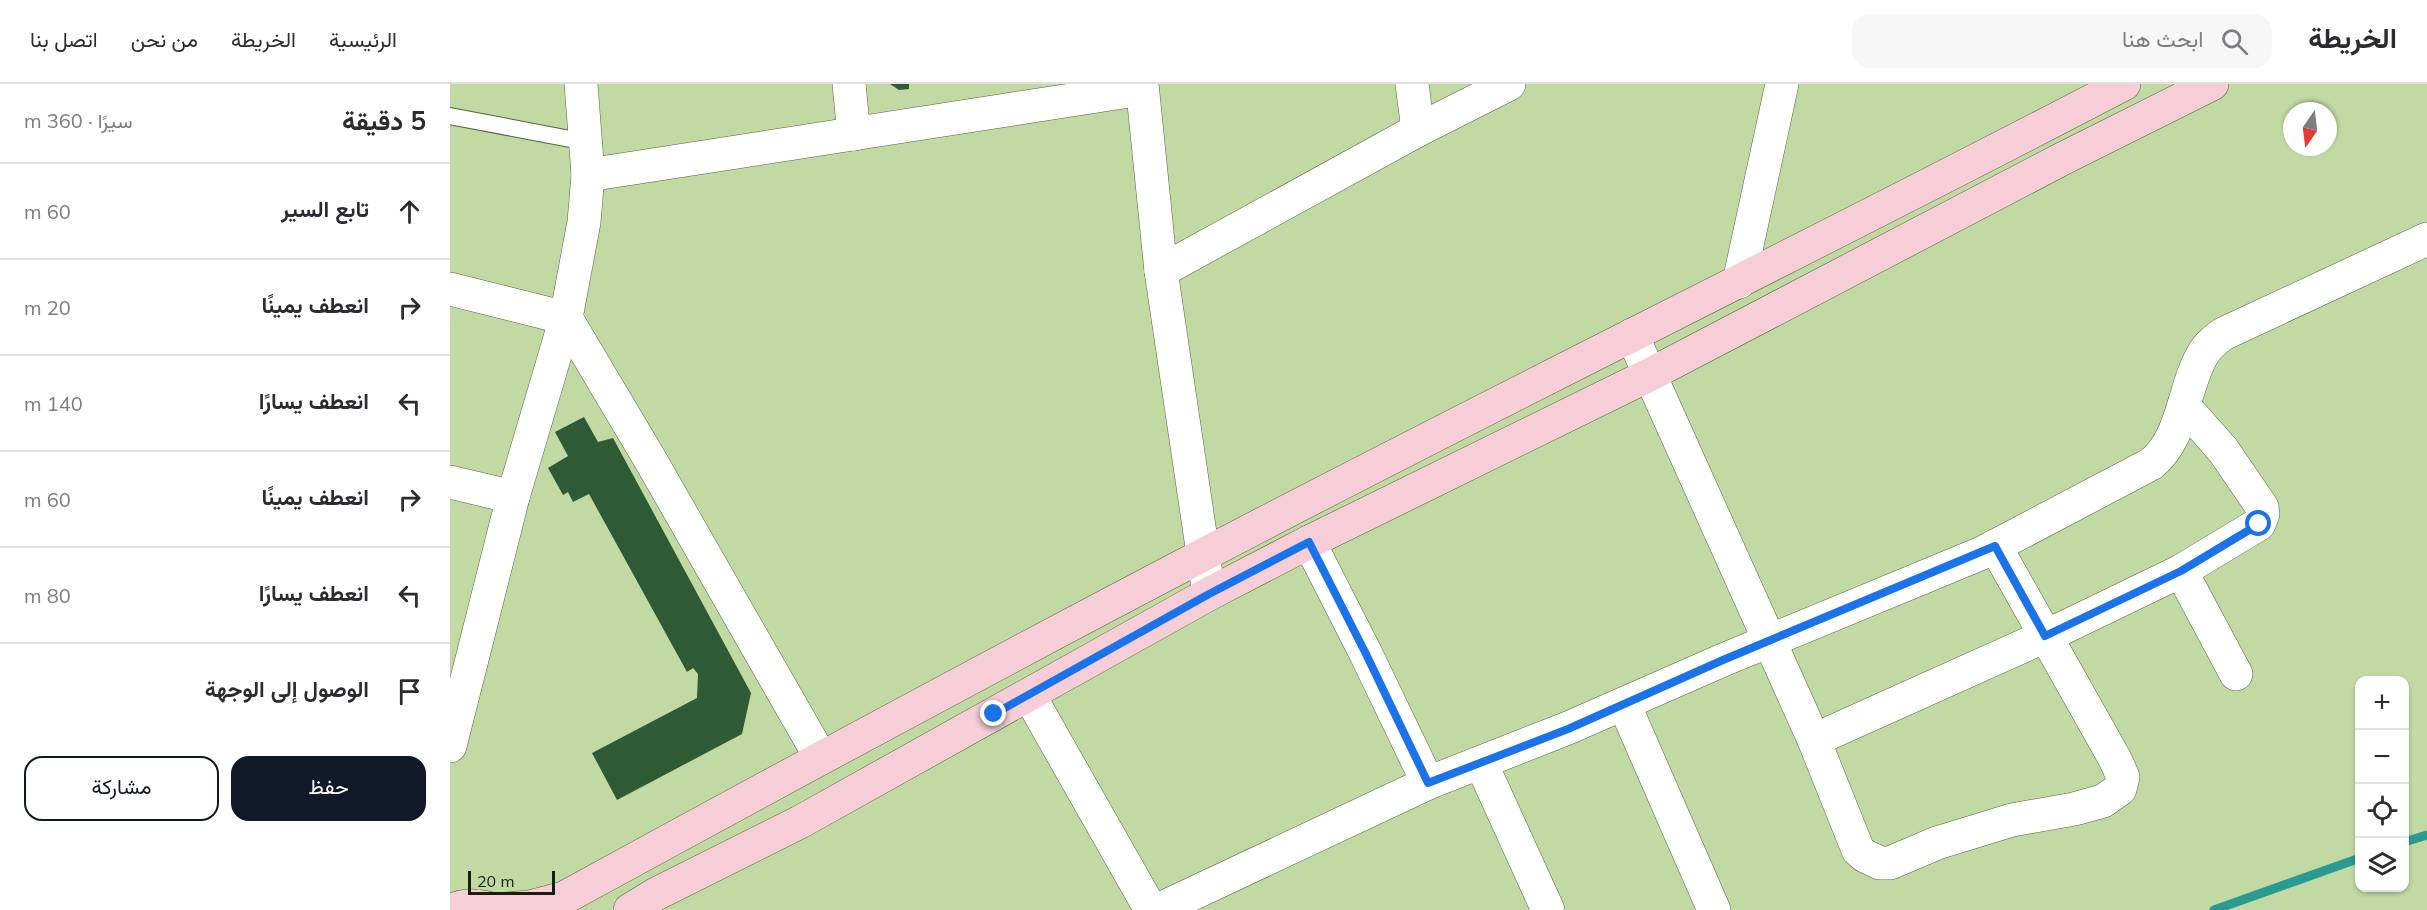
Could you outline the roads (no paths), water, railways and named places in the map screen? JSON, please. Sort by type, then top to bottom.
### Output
[{"type":"main road","points":[[452,910],[463,906],[479,905],[495,910],[530,907],[564,898],[821,758],[1203,555],[2124,84]]},
{"type":"main road","points":[[650,905],[1209,594],[1309,542],[1649,375],[2053,164],[2212,84]]},
{"type":"street","points":[[450,746],[458,680],[566,318],[584,222],[588,175],[581,84]]},
{"type":"street","points":[[849,84],[854,134]]},
{"type":"street","points":[[1412,84],[1418,130]]},
{"type":"street","points":[[1161,272],[1418,130],[1509,84]]},
{"type":"street","points":[[1739,282],[1782,84]]},
{"type":"street","points":[[588,175],[1142,86],[1161,272],[1209,594]]},
{"type":"street","points":[[1158,910],[1428,783],[1624,704],[1995,546],[2151,464],[2166,448],[2201,357],[2223,334],[2427,239]]},
{"type":"street","points":[[450,289],[566,318],[651,461],[821,758]]},
{"type":"street","points":[[1632,335],[1814,740],[1858,850],[1880,863],[1890,863],[1936,843],[2012,820],[2074,809],[2103,801],[2120,789],[2123,777],[2115,759],[1995,546]]},
{"type":"street","points":[[1814,740],[2045,636],[2181,571],[2259,524],[2263,514],[2262,507],[2223,450],[2184,406]]},
{"type":"street","points":[[450,482],[513,497]]},
{"type":"street","points":[[1309,542],[1428,783]]},
{"type":"street","points":[[2181,571],[2236,674]]},
{"type":"street","points":[[1029,695],[1151,910]]},
{"type":"street","points":[[1624,704],[1714,910]]},
{"type":"street","points":[[1481,763],[1548,910]]},
{"type":"lane","points":[[450,116],[586,142]]},
{"type":"waterway","points":[[2409,840],[2427,835]]},
{"type":"waterway","points":[[2214,910],[2355,860]]}]
